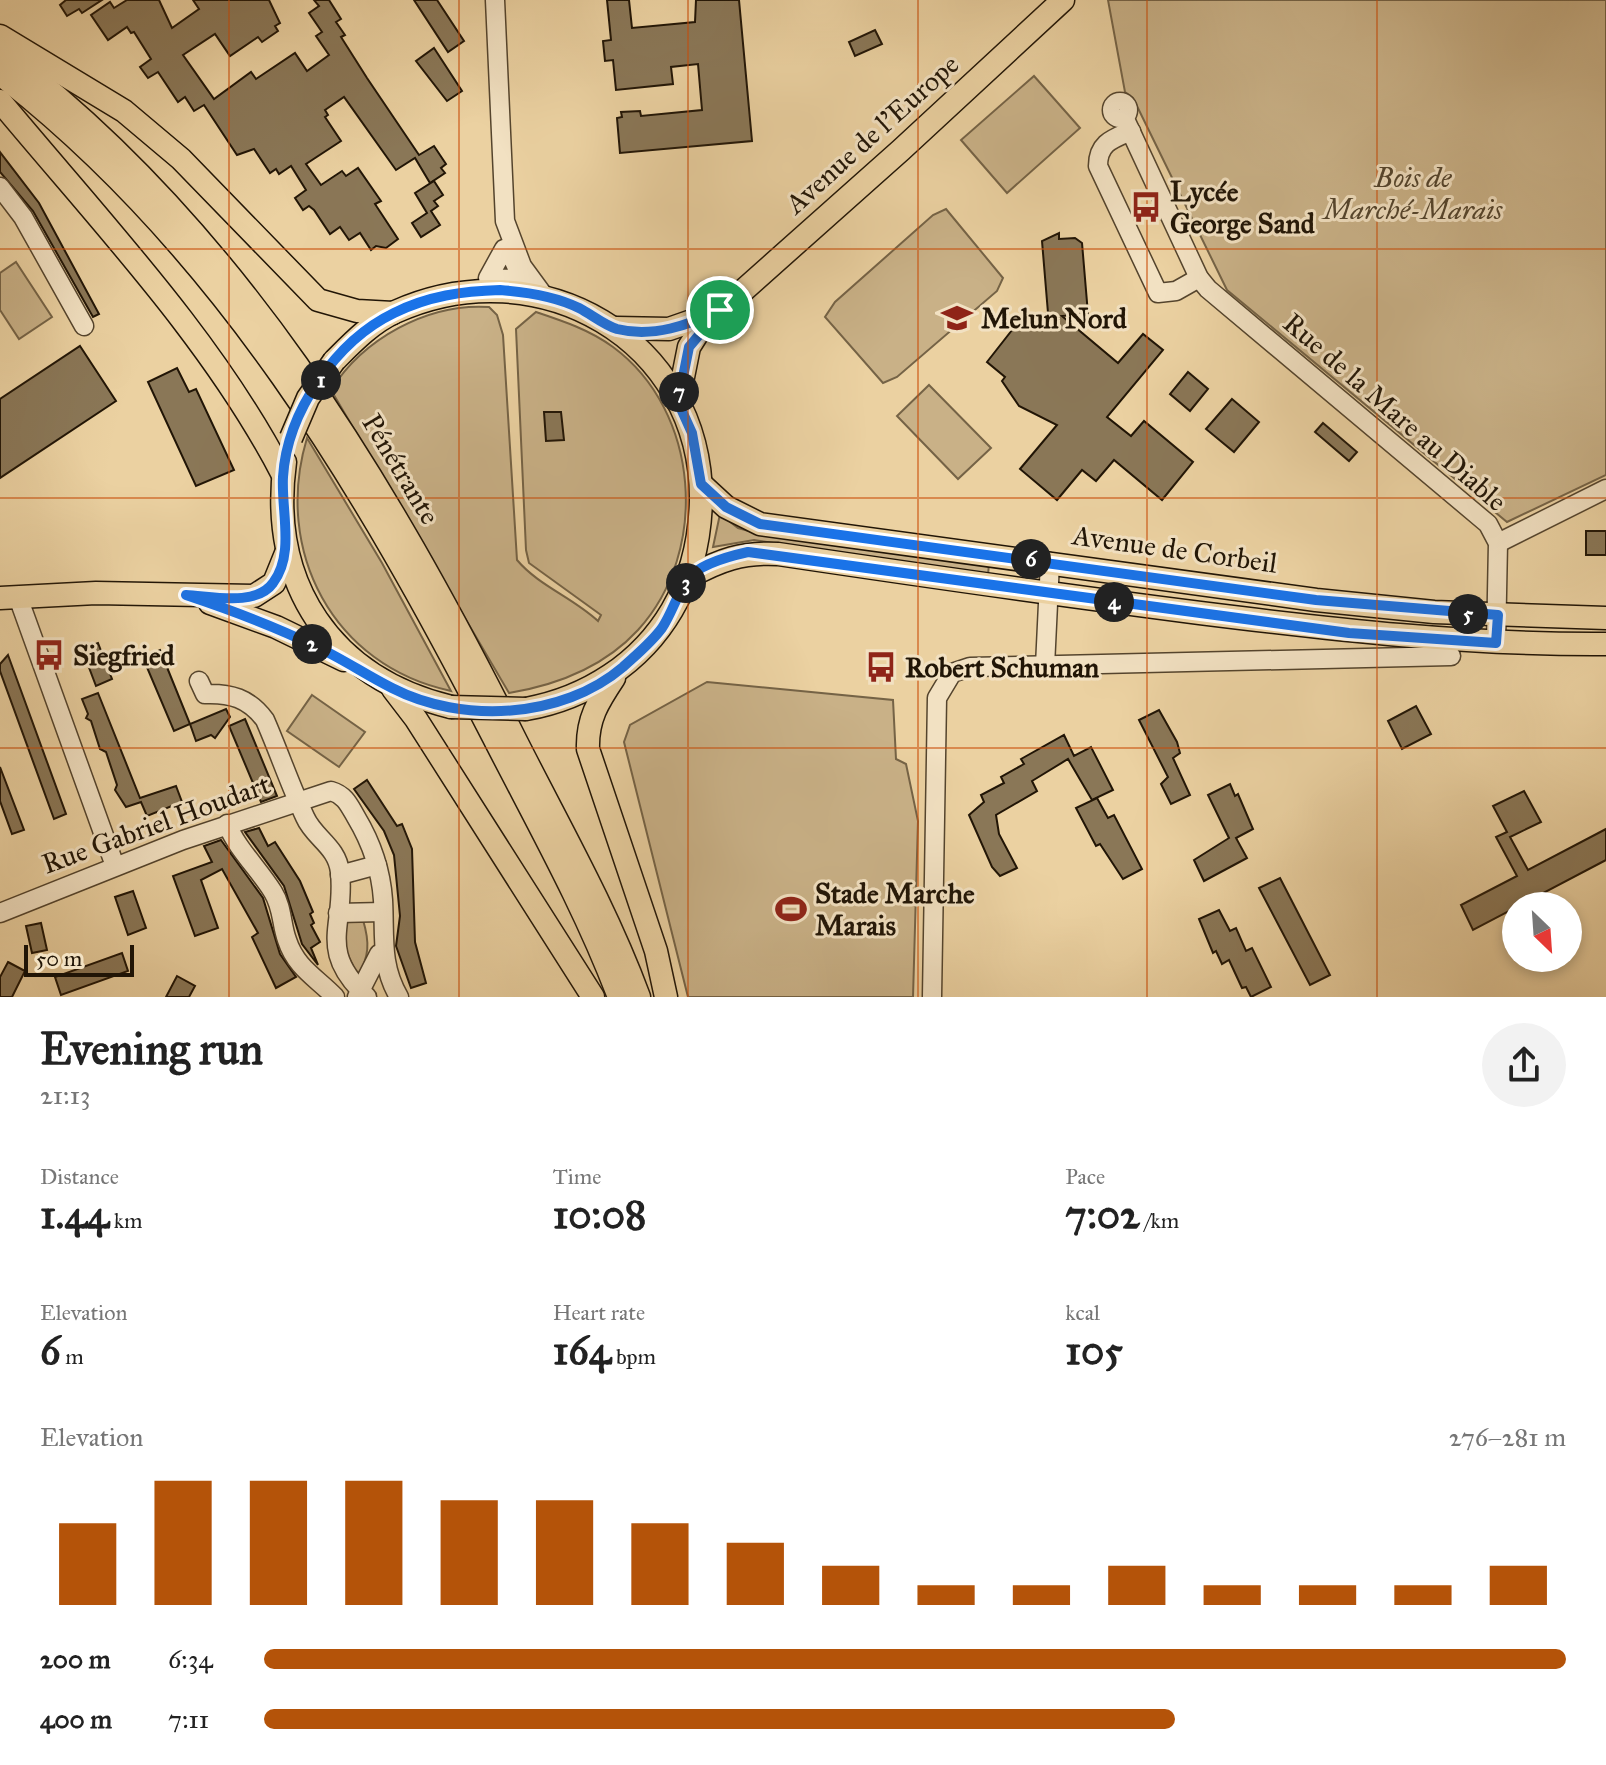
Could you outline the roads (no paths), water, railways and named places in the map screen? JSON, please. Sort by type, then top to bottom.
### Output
[{"type":"main road","name":"Avenue de l'Europe","points":[[678,402],[689,347],[720,310],[1063,0]]},
{"type":"main road","points":[[0,36],[124,111],[181,159],[318,300],[357,311],[393,313]]},
{"type":"main road","name":"Pénétrante","points":[[0,51],[79,115],[194,229],[321,396],[430,576],[490,686],[575,852],[639,997]]},
{"type":"main road","name":"Pénétrante","points":[[0,74],[100,159],[198,264],[322,432],[449,650],[576,898],[619,997]]},
{"type":"main road","points":[[0,101],[191,333],[267,444],[283,475]]},
{"type":"main road","points":[[356,665],[315,617],[287,551],[282,513],[283,475],[291,438],[308,398],[334,361],[360,335],[393,313],[462,291],[500,290],[544,296],[575,306],[616,328],[655,367],[678,402],[692,433],[701,484],[700,523],[689,577],[661,628],[618,671],[594,707],[587,726],[588,749],[656,951],[666,997]]},
{"type":"main road","name":"Avenue de l'Europe","points":[[616,328],[669,329],[720,310]]},
{"type":"main road","name":"Avenue de Corbeil","points":[[701,484],[726,507],[760,524],[1316,600],[1498,615],[1606,618]]},
{"type":"main road","points":[[9,598],[96,593],[259,595],[274,583],[287,551]]},
{"type":"main road","points":[[689,577],[726,557],[763,553],[1349,633],[1496,643],[1606,644]]},
{"type":"main road","points":[[186,595],[261,621],[356,665],[393,689],[451,707],[526,709],[568,698],[618,671]]},
{"type":"main road","points":[[393,689],[416,719],[593,997]]},
{"type":"street","points":[[495,0],[505,221],[522,266],[544,296]]},
{"type":"street","name":"Rue de la Mare au Diable","points":[[1199,278],[1176,291],[1158,293],[1098,166],[1098,155],[1105,142],[1128,124],[1199,278],[1488,524],[1498,543],[1496,643]]},
{"type":"street","points":[[0,187],[23,217],[84,326]]},
{"type":"street","points":[[462,291],[485,265],[505,221]]},
{"type":"street","points":[[1498,543],[1606,489]]},
{"type":"street","points":[[1045,666],[1050,562]]},
{"type":"street","points":[[9,598],[115,866]]},
{"type":"street","points":[[932,997],[938,692],[949,675],[960,669],[1451,656]]},
{"type":"street","points":[[199,681],[205,694],[232,693],[259,711],[310,826],[326,840],[337,858],[340,875],[335,945],[347,972],[364,996],[380,973],[391,985]]},
{"type":"street","name":"Rue Gabriel Houdart","points":[[0,913],[227,824],[331,791],[341,794],[348,803],[377,865]]},
{"type":"street","points":[[227,824],[273,893],[283,913],[286,939],[294,956],[306,974],[335,997]]},
{"type":"street","points":[[340,875],[377,865],[391,985]]},
{"type":"street","points":[[338,913],[383,912]]},
{"type":"place","name":"Lycée George Sand","points":[[1146,207]]},
{"type":"place","name":"Melun Nord","points":[[957,318]]},
{"type":"place","name":"Siegfried","points":[[49,655]]},
{"type":"place","name":"Robert Schuman","points":[[881,667]]},
{"type":"place","name":"Stade Marche Marais","points":[[791,909]]},
{"type":"park label","name":"Bois de Marché-Marais","points":[[1413,193]]}]
